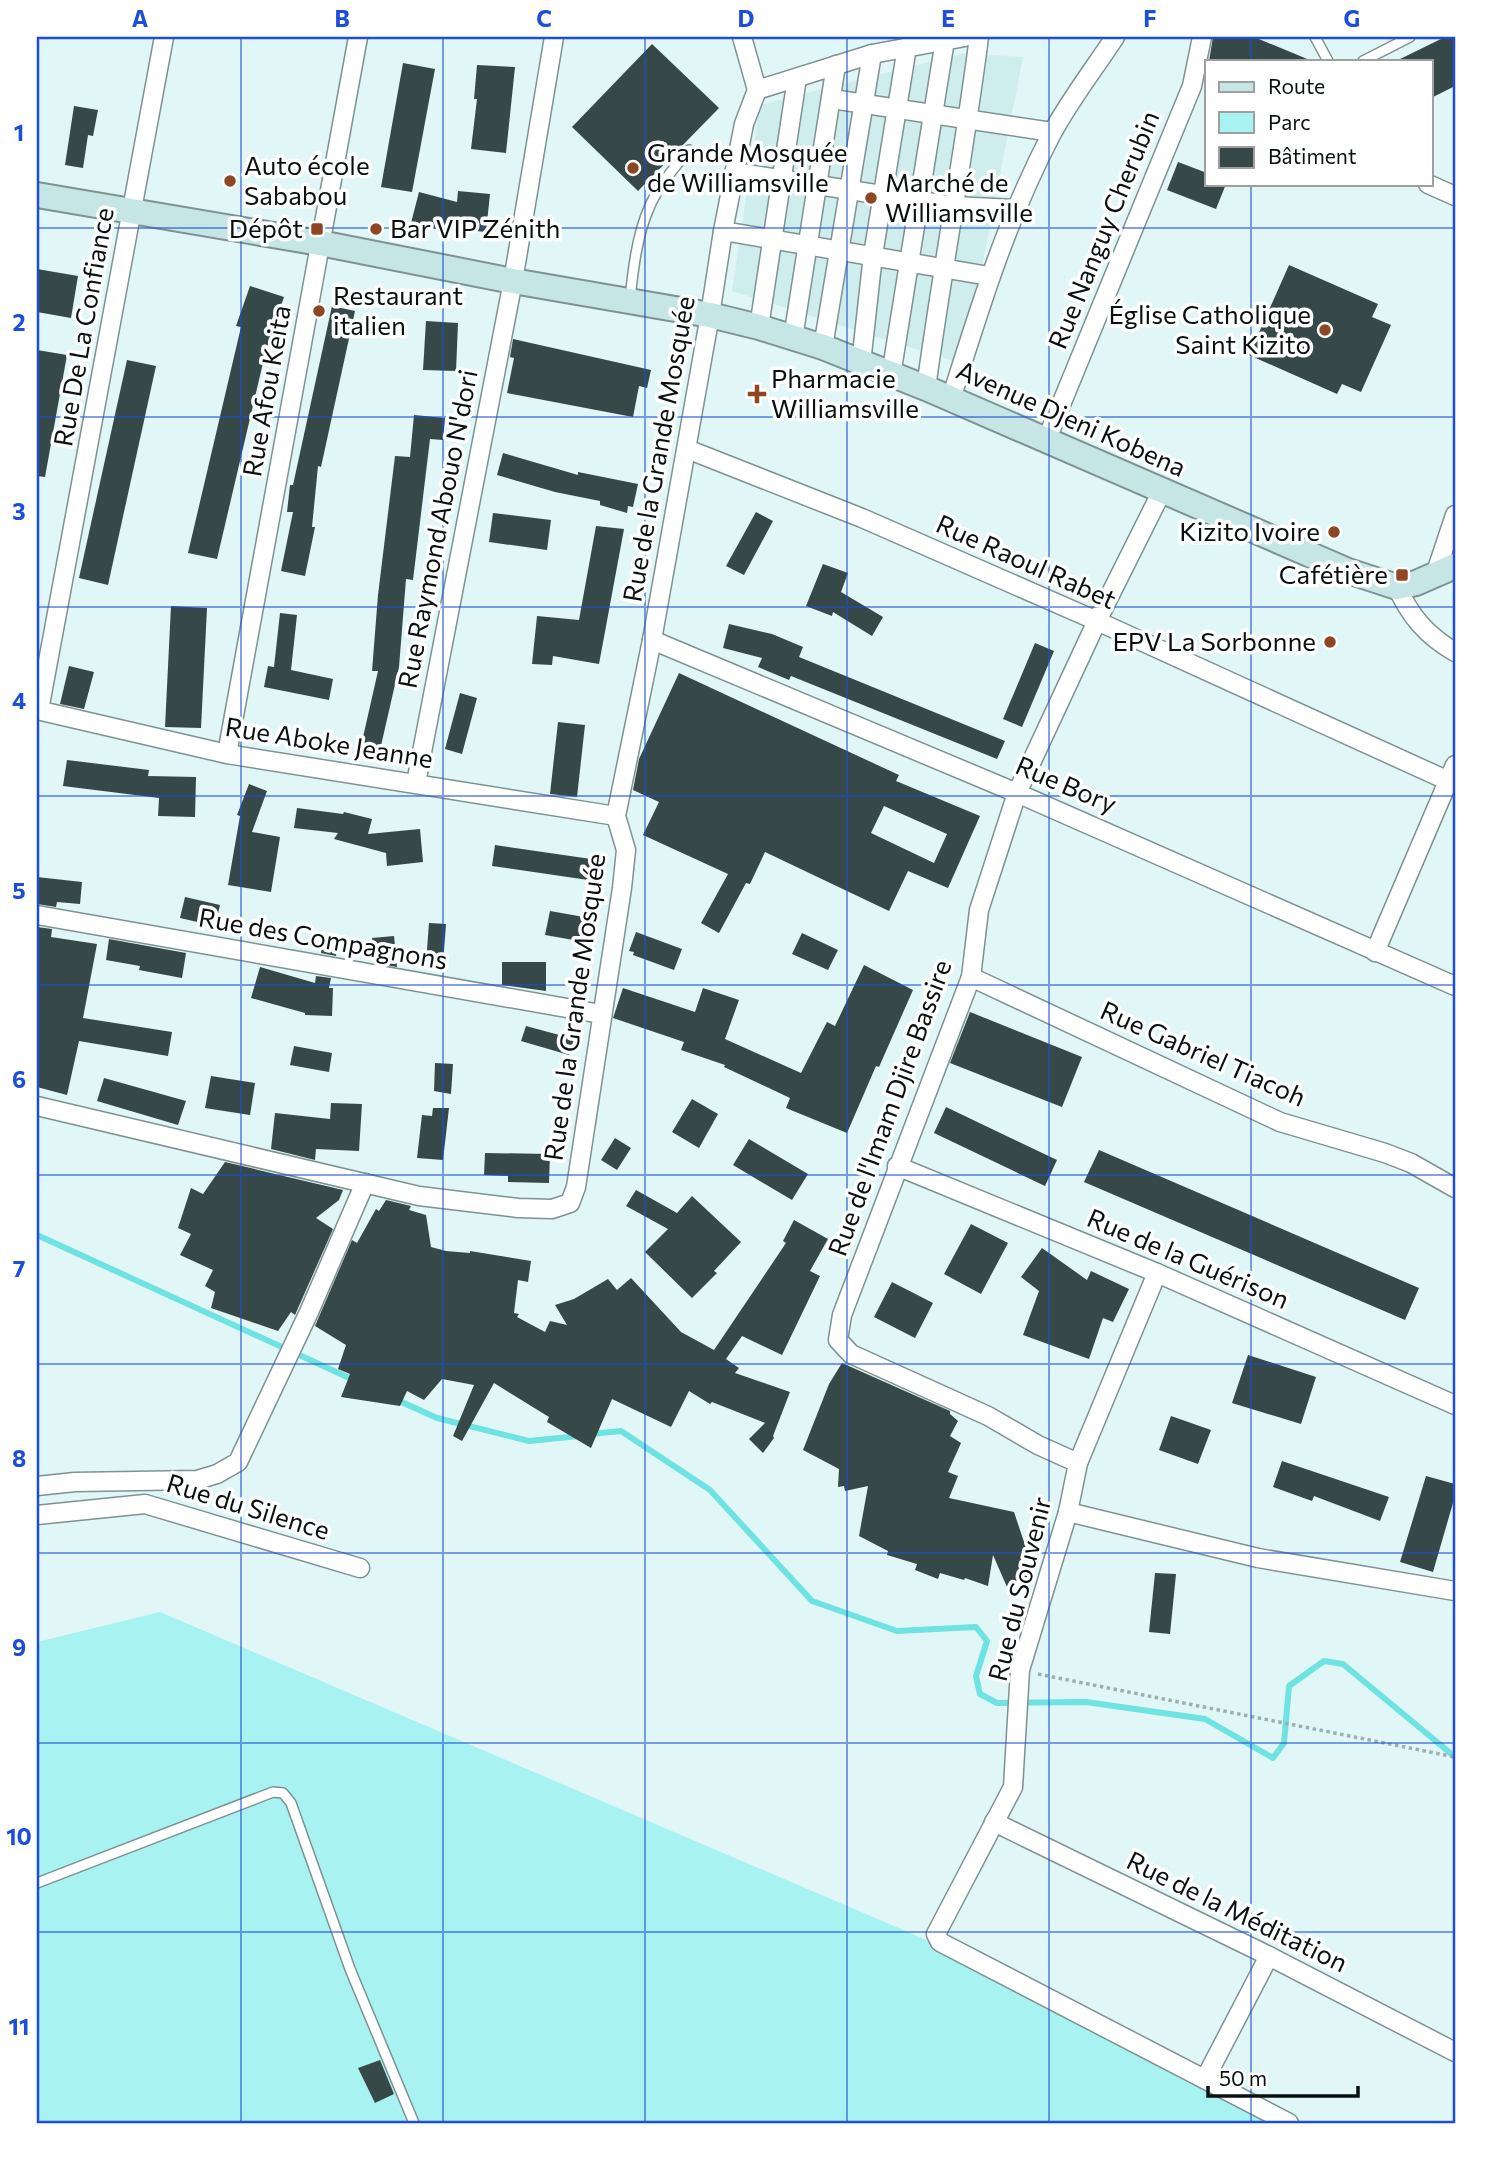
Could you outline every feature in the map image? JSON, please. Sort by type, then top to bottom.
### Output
[{"type":"street","name":"Rue De La Confiance","points":[[38,710],[164,37]]},
{"type":"street","name":"Rue Afou Keita","points":[[228,754],[358,37]]},
{"type":"street","name":"Rue Raymond Abouo N'dori","points":[[416,783],[513,281],[554,37]]},
{"type":"street","points":[[742,37],[757,90],[872,54],[965,37]]},
{"type":"street","points":[[926,388],[979,37]]},
{"type":"street","points":[[951,399],[989,276],[1015,209],[1052,132],[1115,37]]},
{"type":"street","name":"Rue Nanguy Cherubin","points":[[1046,441],[1199,89],[1202,37]]},
{"type":"street","points":[[891,375],[945,40]]},
{"type":"street","points":[[861,363],[873,256],[907,47]]},
{"type":"street","points":[[823,347],[872,54]]},
{"type":"street","points":[[793,338],[836,65]]},
{"type":"street","points":[[760,327],[797,78]]},
{"type":"street","name":"Rue de la Grande Mosquée","points":[[37,1105],[419,1196],[518,1208],[552,1209],[569,1203],[576,1187],[626,850],[616,816],[687,449],[734,172],[744,124],[757,90]]},
{"type":"street","points":[[832,99],[1052,132]]},
{"type":"street","points":[[734,172],[953,206],[1015,209]]},
{"type":"street","points":[[1432,186],[1455,196]]},
{"type":"street","name":"Avenue Djeni Kobena","points":[[37,195],[320,243],[513,281],[710,315],[760,327],[823,347],[926,388],[1348,571],[1397,587]]},
{"type":"street","points":[[723,232],[989,276]]},
{"type":"street","name":"Rue Raoul Rabet","points":[[687,449],[862,518],[1453,777]]},
{"type":"street","name":"Rue de l'Imam Djire Bassire","points":[[1078,1462],[1038,1444],[988,1416],[851,1354],[838,1340],[842,1315],[971,977],[979,910],[1017,793],[1097,621],[1162,491]]},
{"type":"street","points":[[1455,515],[1445,571],[1397,587],[1406,608],[1422,627],[1455,652]]},
{"type":"street","name":"Rue Bory","points":[[652,640],[1017,793],[1455,986]]},
{"type":"street","name":"Rue Aboke Jeanne","points":[[38,710],[228,754],[616,816]]},
{"type":"street","points":[[1375,952],[1453,777]]},
{"type":"street","name":"Rue des Compagnons","points":[[37,915],[601,1014]]},
{"type":"street","name":"Rue Gabriel Tiacoh","points":[[971,977],[1280,1122],[1385,1153],[1410,1163],[1455,1188]]},
{"type":"street","name":"Rue de la Guérison","points":[[897,1166],[1157,1273],[1455,1405]]},
{"type":"street","points":[[37,1486],[75,1482],[197,1480],[217,1474],[238,1462],[309,1312],[365,1184]]},
{"type":"street","name":"Rue du Souvenir","points":[[1157,1273],[1078,1462],[1068,1513],[1020,1670],[1013,1787],[936,1934],[938,1940],[1289,2123]]},
{"type":"street","name":"Rue du Silence","points":[[37,1515],[145,1504],[360,1568]]},
{"type":"street","points":[[1068,1513],[1258,1558],[1455,1591]]},
{"type":"street","name":"Rue de la Méditation","points":[[994,1822],[1269,1956],[1455,2052]]},
{"type":"street","points":[[1205,2079],[1269,1956]]},
{"type":"lane","points":[[1315,37],[1327,60]]},
{"type":"lane","points":[[1365,60],[1410,37]]},
{"type":"lane","points":[[630,301],[633,271],[648,210],[666,178],[689,150]]},
{"type":"lane","points":[[37,1882],[273,1792],[283,1793],[291,1803],[351,1969],[414,2123]]},
{"type":"path","points":[[1020,1670],[1455,1757]]},
{"type":"shaded area","name":"Marché de Williamsville","points":[[964,53],[1023,57],[963,364],[732,291],[760,105]]},
{"type":"green space","points":[[160,1612],[943,1947],[1278,2123],[37,2123],[37,1642]]},
{"type":"building","points":[[1213,37],[1254,37],[1310,60],[1209,60]]},
{"type":"building","points":[[1445,37],[1455,37],[1455,86],[1432,98],[1432,60],[1398,60]]},
{"type":"building","name":"Grande Mosquée de Williamsville","points":[[652,44],[719,108],[638,191],[572,127]]},
{"type":"building","points":[[403,63],[435,69],[412,192],[381,187]]},
{"type":"building","points":[[477,65],[515,67],[506,153],[471,149],[477,99],[474,99]]},
{"type":"building","points":[[74,106],[98,110],[93,136],[88,135],[83,168],[65,165]]},
{"type":"building","points":[[1178,162],[1205,172],[1205,186],[1225,186],[1216,209],[1167,190]]},
{"type":"building","points":[[458,191],[490,194],[486,232],[436,229],[411,223],[419,192],[457,202]]},
{"type":"building","name":"Église Catholique Saint Kizito","points":[[1289,265],[1378,304],[1372,317],[1391,325],[1361,392],[1342,384],[1337,394],[1249,355]]},
{"type":"building","points":[[37,269],[78,276],[71,318],[37,312]]},
{"type":"building","points":[[250,286],[284,297],[266,350],[217,559],[188,553],[241,327],[236,326]]},
{"type":"building","points":[[332,306],[355,311],[321,467],[318,466],[312,527],[315,527],[305,576],[281,571],[293,512],[287,512],[290,485],[293,485]]},
{"type":"building","points":[[426,321],[458,323],[456,371],[423,370]]},
{"type":"building","points":[[513,339],[651,370],[647,388],[639,386],[633,417],[507,393],[514,358],[510,357]]},
{"type":"building","points":[[37,350],[67,355],[45,477],[37,476]]},
{"type":"building","points":[[127,360],[156,366],[108,585],[79,578]]},
{"type":"building","points":[[414,415],[445,418],[443,440],[430,439],[413,580],[406,579],[399,667],[380,750],[361,746],[378,671],[372,671],[378,595],[395,456],[410,457]]},
{"type":"building","points":[[503,453],[578,475],[578,472],[638,484],[633,507],[628,506],[627,513],[600,505],[600,501],[555,492],[497,475]]},
{"type":"building","points":[[756,512],[773,521],[744,575],[726,566]]},
{"type":"building","points":[[493,513],[551,520],[547,550],[489,542]]},
{"type":"building","points":[[596,526],[624,529],[599,664],[553,656],[552,665],[532,664],[537,616],[579,620]]},
{"type":"building","points":[[823,564],[848,573],[841,592],[883,617],[872,636],[833,612],[832,616],[806,606]]},
{"type":"building","points":[[171,606],[207,608],[201,728],[165,727]]},
{"type":"building","points":[[280,613],[297,615],[291,670],[333,679],[329,700],[264,687],[268,666],[274,667]]},
{"type":"building","points":[[729,624],[772,634],[803,647],[799,657],[1005,741],[997,759],[791,676],[789,680],[758,667],[762,658],[723,648]]},
{"type":"building","points":[[1035,643],[1054,651],[1022,727],[1003,719]]},
{"type":"building","points":[[69,666],[94,672],[84,709],[60,704]]},
{"type":"building","points":[[679,673],[899,775],[896,781],[980,816],[948,888],[908,871],[889,911],[765,852],[750,884],[746,883],[719,933],[701,923],[728,874],[643,835],[659,802],[633,790],[639,759]],"holes":[[[884,806],[947,834],[934,863],[871,833]]]},
{"type":"building","points":[[460,693],[477,698],[462,754],[445,749]]},
{"type":"building","points":[[558,722],[585,725],[577,797],[550,794]]},
{"type":"building","points":[[67,760],[149,770],[148,776],[196,777],[195,817],[158,816],[159,798],[63,786]]},
{"type":"building","points":[[249,784],[267,791],[252,832],[280,837],[271,892],[228,885],[240,816],[237,815]]},
{"type":"building","points":[[297,808],[344,812],[372,819],[368,834],[420,829],[423,862],[387,866],[386,853],[334,839],[338,833],[294,828]]},
{"type":"building","points":[[495,845],[598,860],[595,881],[492,866]]},
{"type":"building","points":[[37,877],[82,882],[80,904],[57,902],[56,907],[37,904]]},
{"type":"building","points":[[185,897],[220,905],[215,926],[180,918]]},
{"type":"building","points":[[550,911],[584,917],[579,941],[545,935]]},
{"type":"building","points":[[429,923],[446,924],[443,964],[426,963]]},
{"type":"building","points":[[37,927],[52,929],[51,937],[97,944],[83,1018],[172,1032],[168,1056],[79,1041],[67,1095],[37,1087]]},
{"type":"building","points":[[636,932],[682,949],[674,970],[633,955],[634,952],[629,951]]},
{"type":"building","points":[[802,933],[838,950],[828,970],[792,954]]},
{"type":"building","points":[[394,936],[397,967],[374,963],[372,938]]},
{"type":"building","points":[[109,939],[186,953],[182,978],[139,970],[140,966],[106,960]]},
{"type":"building","points":[[323,939],[338,942],[336,956],[321,953]]},
{"type":"building","points":[[502,962],[546,962],[546,991],[502,985]]},
{"type":"building","points":[[864,965],[913,990],[847,1133],[786,1108],[790,1098],[724,1067],[725,1065],[681,1050],[684,1042],[613,1018],[623,988],[695,1012],[703,988],[739,1000],[725,1039],[801,1073],[827,1022],[835,1026]]},
{"type":"building","points":[[260,967],[315,983],[316,976],[331,978],[329,988],[333,988],[332,1016],[305,1015],[251,998]]},
{"type":"building","points":[[970,1012],[1082,1057],[1062,1107],[950,1063]]},
{"type":"building","points":[[526,1026],[574,1039],[569,1055],[521,1041]]},
{"type":"building","points":[[294,1046],[332,1053],[329,1072],[290,1065]]},
{"type":"building","points":[[435,1063],[453,1064],[451,1094],[434,1091]]},
{"type":"building","points":[[211,1076],[255,1083],[250,1115],[205,1108]]},
{"type":"building","points":[[104,1078],[186,1101],[178,1125],[97,1101]]},
{"type":"building","points":[[692,1099],[718,1114],[699,1148],[672,1132]]},
{"type":"building","points":[[331,1103],[362,1104],[359,1151],[316,1149],[315,1160],[271,1149],[275,1113],[330,1119]]},
{"type":"building","points":[[946,1107],[1057,1160],[1045,1186],[934,1133]]},
{"type":"building","points":[[433,1108],[449,1108],[443,1160],[417,1158],[422,1115],[432,1116]]},
{"type":"building","points":[[615,1138],[631,1148],[617,1170],[601,1160]]},
{"type":"building","points":[[749,1139],[808,1174],[792,1200],[733,1165]]},
{"type":"building","points":[[1099,1150],[1419,1288],[1405,1320],[1084,1182]]},
{"type":"building","points":[[485,1153],[550,1154],[549,1183],[508,1182],[508,1176],[484,1175]]},
{"type":"building","points":[[225,1162],[343,1190],[339,1200],[316,1218],[333,1229],[295,1315],[291,1312],[278,1331],[211,1308],[215,1292],[205,1286],[213,1270],[180,1255],[191,1234],[178,1228],[191,1188],[203,1194]]},
{"type":"building","points":[[636,1190],[677,1213],[692,1196],[741,1242],[714,1271],[717,1273],[692,1298],[645,1252],[668,1229],[626,1206]]},
{"type":"building","points":[[386,1200],[411,1206],[409,1210],[426,1215],[431,1247],[531,1261],[528,1282],[518,1280],[514,1313],[545,1332],[550,1321],[567,1325],[555,1305],[574,1299],[608,1279],[617,1290],[631,1278],[681,1332],[714,1350],[786,1243],[783,1241],[794,1220],[828,1239],[810,1271],[820,1276],[782,1355],[742,1336],[726,1359],[739,1368],[735,1373],[790,1392],[774,1438],[763,1453],[749,1439],[765,1423],[712,1402],[710,1404],[689,1391],[671,1427],[612,1399],[591,1448],[547,1422],[549,1417],[494,1383],[462,1441],[453,1436],[474,1385],[442,1379],[424,1400],[407,1391],[400,1406],[341,1397],[350,1374],[338,1369],[346,1345],[315,1326],[352,1240],[357,1243],[376,1209],[379,1211]]},
{"type":"building","points":[[971,1224],[1008,1243],[981,1294],[944,1274]]},
{"type":"building","points":[[1042,1248],[1087,1280],[1091,1271],[1129,1289],[1113,1322],[1103,1318],[1089,1359],[1023,1335],[1039,1291],[1021,1277]]},
{"type":"building","points":[[892,1282],[933,1303],[915,1338],[874,1317]]},
{"type":"building","points":[[1248,1355],[1316,1377],[1301,1424],[1232,1403]]},
{"type":"building","points":[[842,1363],[950,1411],[958,1421],[950,1436],[961,1443],[948,1472],[958,1476],[949,1498],[1014,1512],[1035,1575],[1007,1587],[993,1555],[988,1586],[940,1573],[938,1579],[915,1570],[917,1564],[887,1555],[888,1551],[859,1536],[868,1486],[845,1491],[844,1486],[838,1487],[839,1469],[803,1450],[829,1384]]},
{"type":"building","points":[[1171,1416],[1211,1430],[1198,1464],[1159,1450]]},
{"type":"building","points":[[1282,1461],[1389,1497],[1380,1521],[1314,1496],[1312,1501],[1273,1487]]},
{"type":"building","points":[[1426,1476],[1455,1484],[1455,1496],[1433,1572],[1400,1562]]},
{"type":"building","points":[[1155,1573],[1176,1574],[1170,1634],[1149,1632]]},
{"type":"building","points":[[380,2060],[394,2094],[375,2103],[358,2068]]},
{"type":"waterway","points":[[37,1235],[356,1381]]},
{"type":"waterway","points":[[395,1399],[437,1418],[529,1441],[579,1436]]},
{"type":"waterway","points":[[590,1434],[621,1431],[710,1490],[812,1601],[897,1631],[976,1627],[987,1641],[976,1676],[980,1694],[997,1703],[1086,1702],[1205,1719],[1273,1758],[1284,1743],[1289,1686],[1324,1661],[1343,1664],[1455,1757]]},
{"type":"place","name":"Grande Mosquée de Williamsville","points":[[633,168]]},
{"type":"place","name":"Auto école Sababou","points":[[230,181]]},
{"type":"place","name":"Marché de Williamsville","points":[[871,198]]},
{"type":"place","name":"Dépôt","points":[[317,229]]},
{"type":"place","name":"Bar VIP Zénith","points":[[376,229]]},
{"type":"place","name":"Restaurant italien","points":[[319,311]]},
{"type":"place","name":"Église Catholique Saint Kizito","points":[[1325,330]]},
{"type":"place","name":"Pharmacie Williamsville","points":[[757,394]]},
{"type":"place","name":"Kizito Ivoire","points":[[1334,532]]},
{"type":"place","name":"Cafétière","points":[[1402,575]]},
{"type":"place","name":"EPV La Sorbonne","points":[[1330,642]]}]
